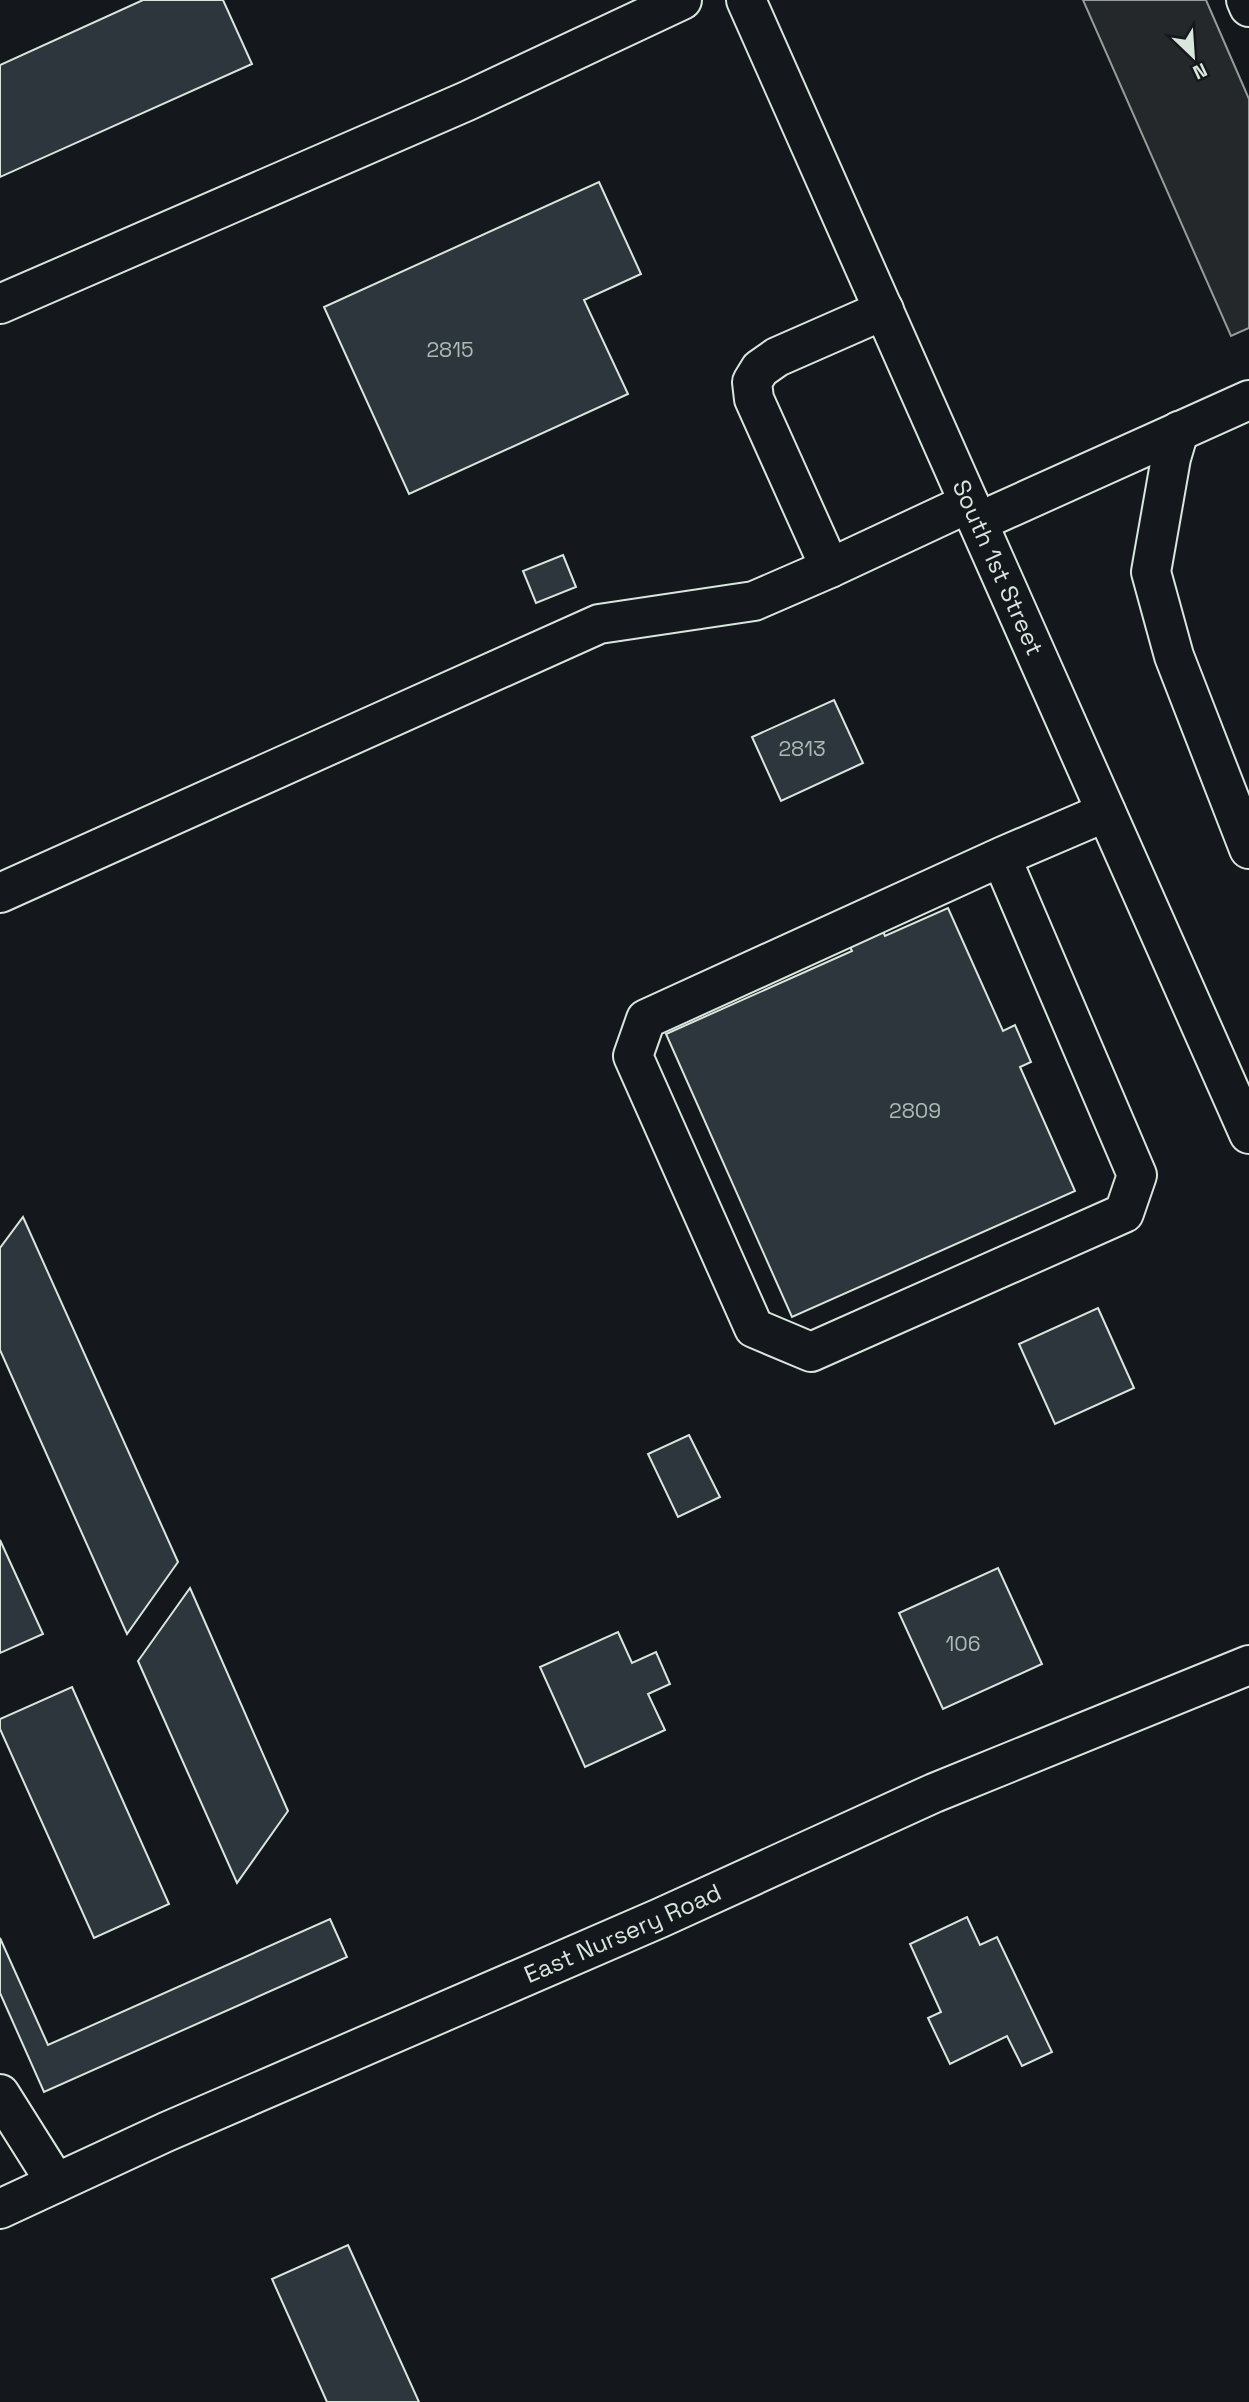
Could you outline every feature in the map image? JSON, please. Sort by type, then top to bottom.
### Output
[{"type":"street","points":[[0,304],[467,101],[682,0]]},
{"type":"street","name":"South 1st Street","points":[[747,0],[1249,1134]]},
{"type":"street","points":[[1246,0],[1249,7]]},
{"type":"street","points":[[830,568],[754,399],[752,382],[760,369],[777,357],[884,310]]},
{"type":"street","points":[[0,893],[600,624],[754,601],[830,568],[1179,431],[1249,400]]},
{"type":"street","points":[[1179,431],[1171,458],[1151,572],[1174,656],[1249,849]]},
{"type":"street","points":[[1001,857],[1137,1175],[1124,1213],[811,1352],[754,1328],[633,1056],[646,1019],[1001,857],[1107,812]]},
{"type":"street","name":"East Nursery Road","points":[[0,2209],[166,2132],[660,1918],[934,1793],[1249,1665]]},
{"type":"street","points":[[0,2094],[56,2183]]},
{"type":"shaded area","points":[[1083,0],[1206,0],[1249,99],[1249,328],[1231,336]]},
{"type":"building","points":[[143,0],[223,0],[252,64],[0,177],[0,65]]},
{"type":"building","points":[[599,182],[641,274],[584,300],[628,394],[409,494],[324,307]]},
{"type":"building","points":[[563,555],[576,587],[536,603],[523,571]]},
{"type":"building","points":[[834,700],[863,763],[781,801],[752,737]]},
{"type":"building","points":[[948,908],[1003,1031],[1015,1025],[1031,1062],[1020,1067],[1075,1191],[792,1317],[666,1034],[852,951],[843,932],[877,917],[885,936]]},
{"type":"building","points":[[23,1217],[178,1562],[127,1634],[0,1350],[0,1248]]},
{"type":"building","points":[[1098,1308],[1134,1388],[1055,1424],[1019,1344]]},
{"type":"building","points":[[689,1435],[720,1497],[678,1517],[648,1454]]},
{"type":"building","points":[[0,1540],[43,1634],[0,1653]]},
{"type":"building","points":[[998,1568],[1042,1664],[943,1709],[899,1613]]},
{"type":"building","points":[[190,1588],[288,1811],[237,1883],[138,1661]]},
{"type":"building","points":[[618,1632],[632,1663],[656,1652],[670,1684],[648,1694],[665,1730],[585,1767],[540,1667]]},
{"type":"building","points":[[72,1687],[169,1904],[94,1938],[0,1729],[0,1719]]},
{"type":"building","points":[[967,1917],[980,1945],[997,1937],[1052,2052],[1022,2066],[1007,2036],[950,2064],[928,2018],[941,2012],[910,1944]]},
{"type":"building","points":[[330,1919],[347,1957],[44,2092],[0,1993],[0,1938],[48,2045]]},
{"type":"building","points":[[348,2245],[419,2402],[327,2402],[272,2279]]}]
